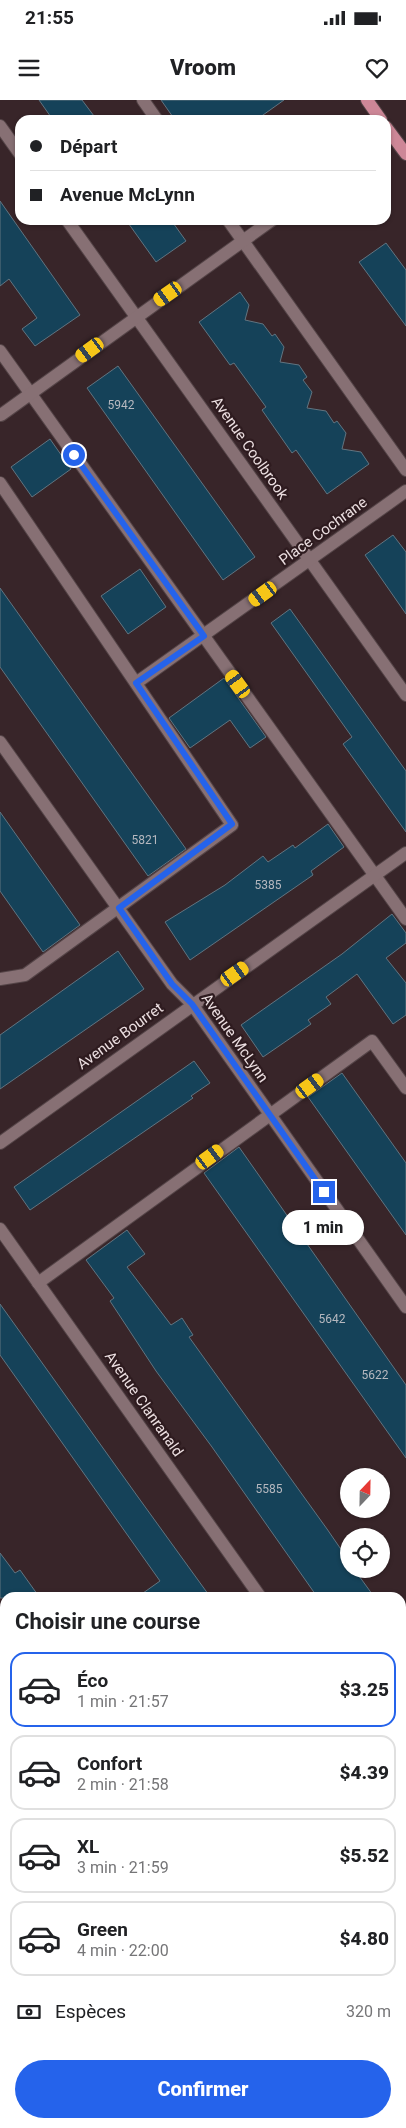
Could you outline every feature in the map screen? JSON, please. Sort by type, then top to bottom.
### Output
[{"type":"main road","points":[[367,100],[378,115]]},
{"type":"main road","points":[[391,137],[406,154]]},
{"type":"street","points":[[143,100],[154,115]]},
{"type":"street","points":[[0,126],[15,147]]},
{"type":"street","name":"Avenue Coolbrook","points":[[71,225],[406,695]]},
{"type":"street","points":[[232,225],[406,470]]},
{"type":"street","points":[[1,415],[265,225]]},
{"type":"street","points":[[0,351],[406,919]]},
{"type":"street","points":[[0,483],[232,824],[119,908],[24,975],[0,979]]},
{"type":"street","name":"Place Cochrane","points":[[136,683],[406,491]]},
{"type":"street","name":"Avenue McLynn","points":[[0,742],[172,984],[192,1004],[406,1307]]},
{"type":"street","name":"Avenue Bourret","points":[[0,1143],[192,1004],[406,853]]},
{"type":"street","points":[[38,1283],[372,1041],[406,1088]]},
{"type":"street","name":"Avenue Clanranald","points":[[0,1229],[257,1592]]},
{"type":"building","points":[[39,100],[82,100],[93,115],[50,115]]},
{"type":"building","points":[[161,100],[284,100],[263,115],[172,115]]},
{"type":"building","points":[[0,201],[15,225],[80,315],[35,346],[22,329],[37,318],[9,279],[0,286]]},
{"type":"building","points":[[130,225],[175,225],[186,241],[156,262]]},
{"type":"building","points":[[386,243],[406,270],[406,326],[359,262]]},
{"type":"building","points":[[240,292],[249,305],[245,320],[263,324],[272,336],[275,334],[284,347],[280,362],[299,365],[307,377],[303,380],[312,392],[307,408],[326,411],[334,423],[337,421],[346,433],[342,449],[361,452],[369,464],[327,494],[296,450],[292,453],[262,410],[266,407],[234,363],[230,365],[199,322]]},
{"type":"building","points":[[118,366],[255,557],[223,580],[87,388]]},
{"type":"building","points":[[50,439],[71,469],[32,497],[11,467]]},
{"type":"building","points":[[393,535],[406,552],[406,614],[365,555]]},
{"type":"building","points":[[140,569],[166,607],[128,634],[101,596]]},
{"type":"building","points":[[0,588],[186,849],[148,876],[0,667]]},
{"type":"building","points":[[290,609],[406,771],[406,832],[343,744],[352,737],[271,623]]},
{"type":"building","points":[[224,678],[266,737],[250,748],[230,720],[190,748],[169,718]]},
{"type":"building","points":[[0,812],[80,925],[43,952],[0,891]]},
{"type":"building","points":[[328,824],[344,847],[311,871],[313,875],[190,960],[165,922],[225,885],[263,856],[268,862],[293,845],[295,848]]},
{"type":"building","points":[[392,914],[406,933],[406,943],[386,958],[406,983],[406,1015],[393,1024],[357,974],[326,997],[331,1004],[308,1020],[311,1024],[263,1057],[241,1025],[342,954]]},
{"type":"building","points":[[118,951],[144,989],[0,1089],[0,1035]]},
{"type":"building","points":[[194,1061],[210,1083],[191,1096],[193,1098],[30,1210],[14,1187]]},
{"type":"building","points":[[342,1073],[406,1163],[406,1235],[308,1097]]},
{"type":"building","points":[[239,1147],[406,1385],[406,1458],[204,1173]]},
{"type":"building","points":[[127,1230],[145,1254],[127,1267],[171,1325],[182,1318],[193,1335],[189,1337],[340,1548],[340,1578],[361,1578],[371,1592],[314,1592],[156,1371],[110,1301],[114,1298],[86,1260]]},
{"type":"building","points":[[0,1304],[207,1592],[144,1592],[160,1581],[0,1355]]},
{"type":"building","points":[[0,1553],[15,1573],[20,1570],[36,1592],[0,1592]]},
{"type":"route","points":[[74,455],[174,597],[204,636],[136,683],[232,824],[119,908],[172,984],[192,1004],[324,1192]]}]
